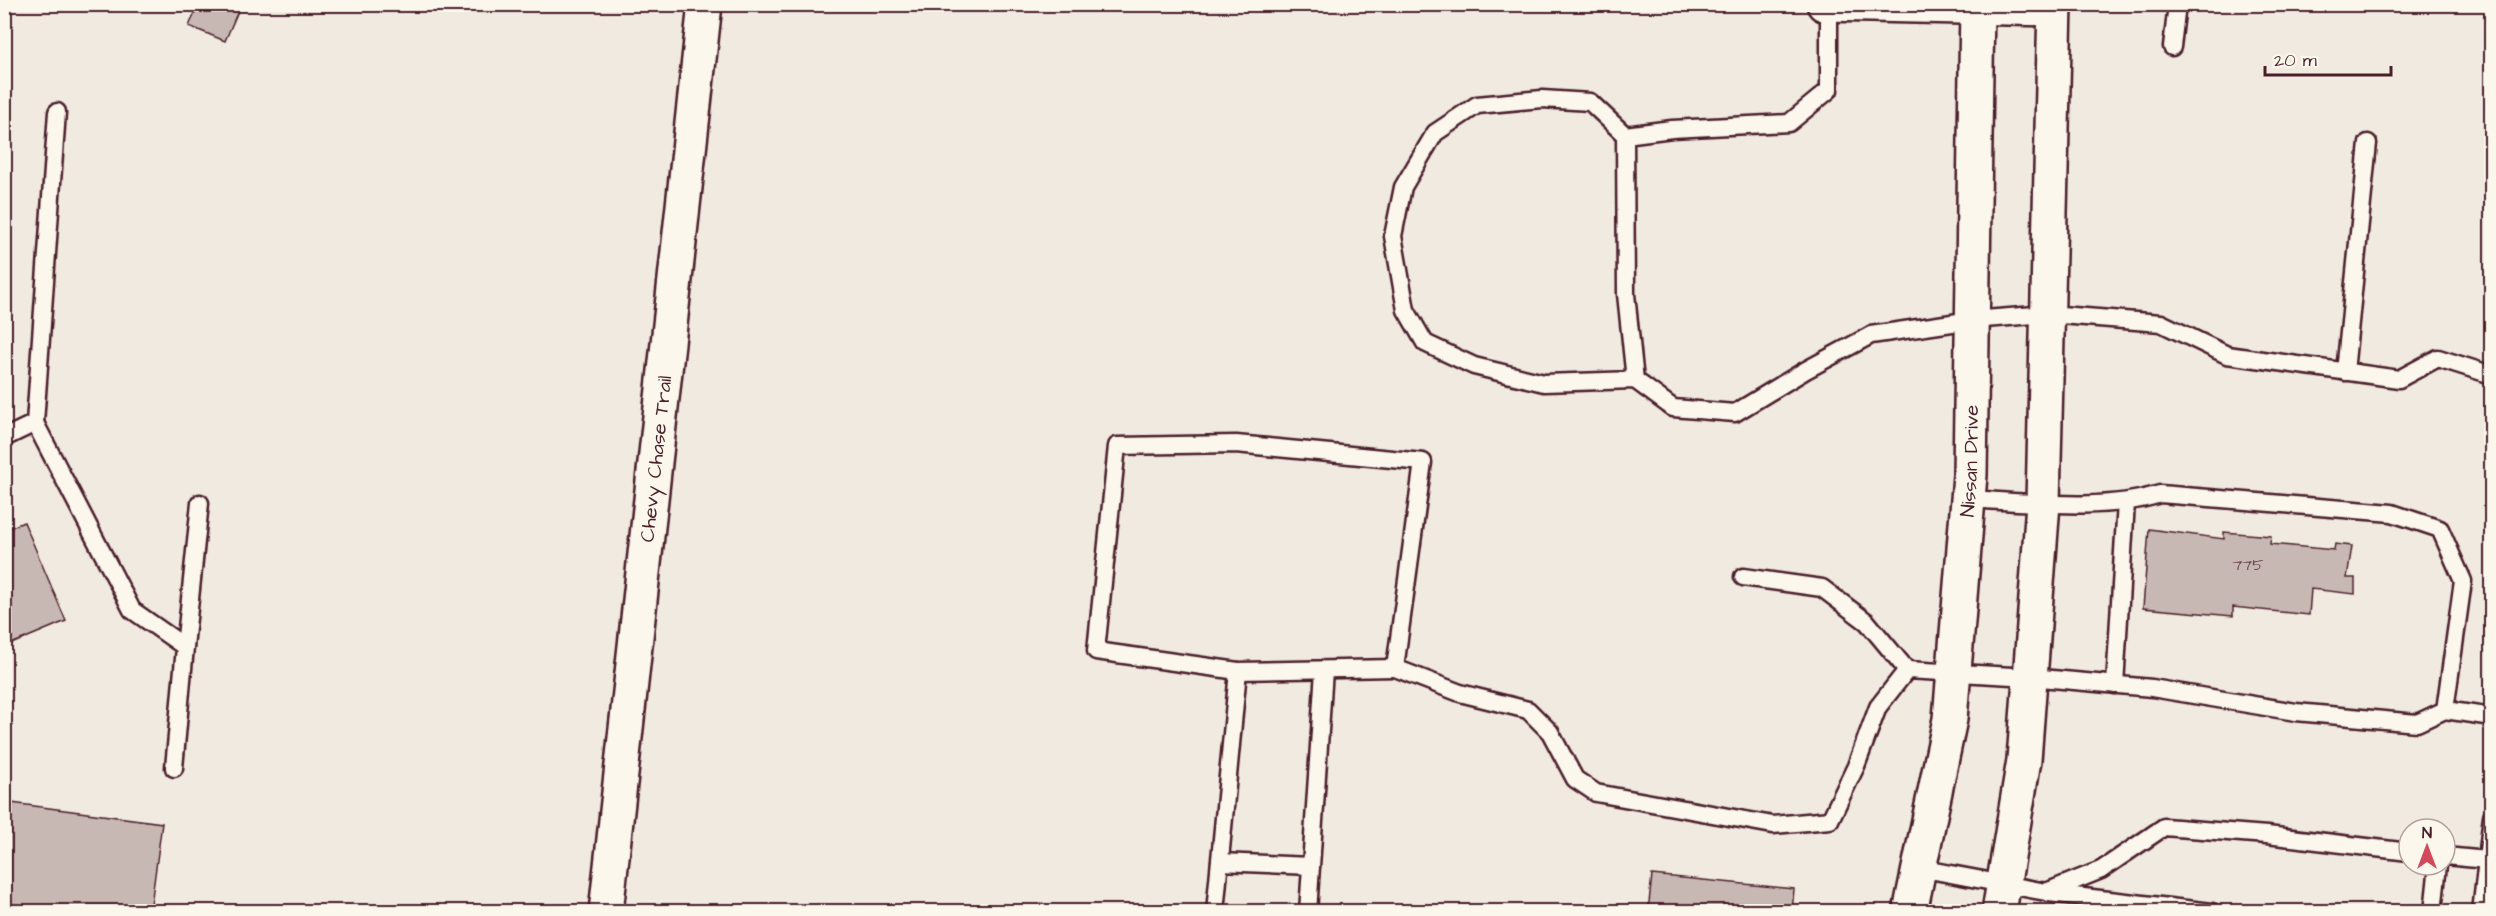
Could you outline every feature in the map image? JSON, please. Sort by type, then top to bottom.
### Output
[{"type":"main road","name":"Chevy Chase Trail","points":[[606,912],[705,4]]},
{"type":"main road","points":[[1827,4],[2055,7],[2043,503],[2024,760],[2001,899]]},
{"type":"main road","name":"Nissan Drive","points":[[1910,912],[1950,719],[1968,499],[1977,5]]},
{"type":"lane","points":[[1625,135],[1672,129],[1789,123],[1829,90],[1827,4]]},
{"type":"lane","points":[[2172,47],[2177,4]]},
{"type":"lane","points":[[1635,380],[1626,294],[1625,135],[1590,102],[1542,99],[1477,105],[1435,133],[1403,187],[1393,236],[1406,310],[1425,343],[1474,366],[1544,383],[1635,380],[1673,408],[1735,413],[1806,370],[1871,335],[1972,320],[2048,314],[2161,324],[2227,355],[2345,372],[2399,379],[2438,358],[2492,375]]},
{"type":"lane","points":[[57,112],[35,423],[132,610],[185,647]]},
{"type":"lane","points":[[2345,372],[2368,143]]},
{"type":"lane","points":[[4,438],[35,423]]},
{"type":"lane","points":[[1395,668],[1423,462],[1236,444],[1117,446],[1096,651],[1238,671],[1395,668],[1460,693],[1528,710],[1550,732],[1575,779],[1596,793],[1773,825],[1830,820],[1856,766],[1878,707],[1907,670]]},
{"type":"lane","points":[[1968,499],[2043,503],[2126,502],[2160,494],[2392,513],[2440,529],[2463,581],[2445,710]]},
{"type":"lane","points":[[2115,685],[2126,502]]},
{"type":"lane","points":[[174,768],[200,503]]},
{"type":"lane","points":[[1743,577],[1821,588],[1868,622],[1907,670],[2030,677],[2115,685],[2296,712],[2417,723],[2445,710],[2492,717]]},
{"type":"lane","points":[[1308,912],[1324,670]]},
{"type":"lane","points":[[1215,912],[1238,671]]},
{"type":"lane","points":[[2481,912],[2492,816]]},
{"type":"lane","points":[[1919,868],[2001,899],[2046,892],[2101,870],[2164,827],[2267,835],[2397,851]]},
{"type":"lane","points":[[2457,857],[2487,860]]},
{"type":"lane","points":[[1220,862],[1311,866]]},
{"type":"lane","points":[[2433,912],[2437,877]]},
{"type":"lane","points":[[2046,892],[2212,912]]},
{"type":"building","points":[[199,4],[241,4],[225,41],[189,26]]},
{"type":"building","points":[[24,522],[66,621],[4,647],[4,530]]},
{"type":"building","points":[[2149,529],[2224,539],[2224,532],[2271,536],[2270,544],[2334,550],[2335,544],[2352,546],[2347,578],[2355,578],[2355,594],[2311,589],[2309,615],[2233,607],[2233,616],[2143,608]]},
{"type":"building","points":[[4,802],[162,823],[150,912],[64,912],[4,903]]},
{"type":"building","points":[[1652,875],[1794,889],[1792,912],[1648,912]]}]
